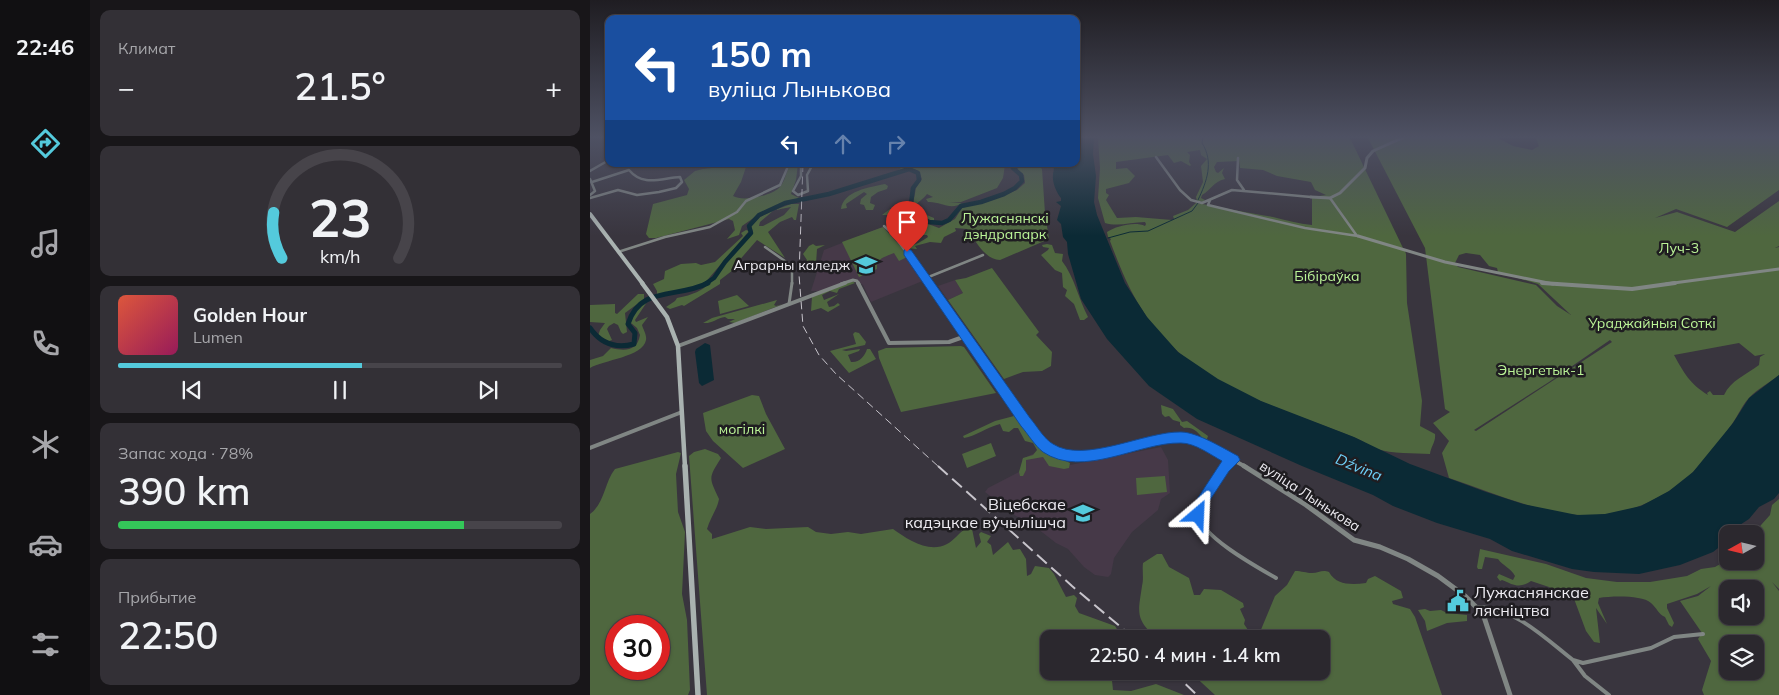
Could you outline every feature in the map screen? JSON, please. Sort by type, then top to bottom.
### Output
[{"type":"main road","points":[[590,214],[659,306],[671,325],[678,346],[698,695]]},
{"type":"street","points":[[590,196],[595,191],[591,181],[628,170]]},
{"type":"street","points":[[590,196],[618,190],[637,194],[651,193],[676,188],[682,182],[680,177],[671,177],[651,182],[643,181],[634,178],[629,170]]},
{"type":"street","points":[[618,252],[665,237],[710,227],[737,212],[746,201],[777,188],[783,180],[784,170]]},
{"type":"street","points":[[801,170],[801,176],[793,191],[798,195],[808,191],[807,175],[810,170]]},
{"type":"street","points":[[1165,170],[1184,195],[1191,200],[1305,228],[1358,236],[1445,262],[1546,284],[1632,289],[1779,268]]},
{"type":"street","points":[[1238,170],[1237,180],[1242,189],[1246,191]]},
{"type":"street","points":[[1202,203],[1232,190],[1330,198],[1352,183],[1363,170]]},
{"type":"street","points":[[1330,198],[1358,236]]},
{"type":"street","points":[[1208,205],[1210,200]]},
{"type":"street","points":[[678,346],[853,280],[857,281],[889,343],[947,342],[966,336],[893,233],[884,226]]},
{"type":"street","points":[[765,247],[792,266],[793,278],[788,298],[789,305]]},
{"type":"street","points":[[926,278],[983,255]]},
{"type":"street","name":"вуліца Лынькова","points":[[966,336],[1025,422],[1039,440],[1057,453],[1069,456],[1093,454],[1133,448],[1173,437],[1183,437],[1233,460],[1313,509],[1355,540],[1401,554],[1460,591],[1478,606],[1487,624],[1510,695]]},
{"type":"street","points":[[590,448],[682,412]]},
{"type":"street","points":[[1233,460],[1224,467],[1196,510],[1215,540],[1276,578]]},
{"type":"street","points":[[1478,606],[1488,606],[1508,614],[1573,660],[1585,676],[1609,695]]},
{"type":"street","points":[[1573,660],[1583,663],[1592,662],[1651,648],[1674,638],[1700,635]]},
{"type":"shaded area","name":"Аграрны каледж","points":[[880,228],[885,228],[899,244],[925,280],[871,302],[863,285],[854,278],[821,291],[811,291],[824,250]]},
{"type":"shaded area","points":[[955,280],[963,293],[948,300],[938,286]]},
{"type":"shaded area","name":"Віцебскае кадэцкае вучылішча","points":[[1161,447],[1168,460],[1170,493],[1161,499],[1158,510],[1132,532],[1114,558],[1111,574],[1108,577],[1095,575],[1084,567],[1068,549],[1056,543],[1029,522],[1016,516],[985,492],[988,488],[1025,469],[1022,459],[1043,449],[1070,465]]},
{"type":"green space","points":[[745,170],[733,196],[737,198],[750,198],[763,196],[775,191],[783,182],[788,170],[797,170],[791,194],[799,198],[796,201],[778,205],[762,212],[742,226],[739,235],[727,239],[735,230],[733,221],[729,219],[656,238],[649,238],[646,234],[653,204],[687,195],[689,189],[684,180],[695,171]]},
{"type":"green space","points":[[917,170],[1004,170],[1003,178],[997,188],[961,202],[949,202],[962,203],[958,205],[949,206],[928,202],[926,199],[933,197],[927,194],[915,208],[917,211],[934,218],[934,221],[925,220],[912,209],[916,188],[922,179]]},
{"type":"green space","name":"Лужаснянскі дэндрапарк","points":[[1019,170],[1042,170],[1049,239],[1000,260],[990,257],[985,253],[967,229],[955,228],[956,231],[944,237],[941,243],[930,242],[915,246],[917,249],[906,248],[904,244],[914,245],[928,237],[927,235],[920,235],[912,239],[915,229],[904,220],[893,215],[882,215],[890,209],[905,213],[906,203],[909,201],[909,212],[920,221],[939,228],[955,219],[962,208],[1017,190],[1025,183],[1024,175]]},
{"type":"green space","name":"Бібіраўка","points":[[1100,170],[1129,170],[1135,176],[1129,183],[1106,189],[1106,193],[1109,195],[1106,200],[1117,218],[1136,217],[1172,220],[1174,219],[1173,216],[1188,210],[1196,203],[1312,225],[1312,197],[1326,195],[1315,190],[1311,182],[1277,176],[1264,170],[1366,170],[1403,248],[1395,247],[1405,251],[1406,254],[1407,303],[1422,401],[1420,426],[1435,434],[1430,454],[1396,453],[1377,449],[1356,438],[1257,400],[1211,376],[1190,361],[1171,345],[1141,309],[1122,270],[1110,241],[1111,239],[1108,237],[1107,232],[1115,228],[1136,224],[1145,226],[1145,222],[1105,223],[1098,198]]},
{"type":"green space","points":[[1202,170],[1215,170],[1218,173],[1223,170],[1222,173],[1225,179],[1218,182],[1202,195],[1201,198],[1205,200],[1203,202],[1197,201],[1196,197],[1203,182]]},
{"type":"green space","points":[[1385,170],[1779,170],[1779,190],[1727,227],[1676,209],[1655,218],[1677,212],[1735,232],[1779,201],[1779,246],[1775,248],[1779,247],[1779,375],[1749,398],[1732,424],[1699,466],[1672,489],[1657,498],[1630,509],[1604,515],[1578,515],[1526,505],[1449,478],[1442,453],[1449,441],[1433,423],[1450,412],[1445,409],[1425,248]],"holes":[[[1466,253],[1480,255],[1489,266],[1497,268],[1498,272],[1538,284],[1571,315],[1557,306],[1536,285],[1458,267],[1455,263],[1459,255]],[[1610,340],[1612,342],[1476,431],[1474,430]],[[1739,343],[1755,356],[1765,354],[1760,357],[1759,365],[1731,385],[1724,395],[1713,395],[1710,391],[1707,393],[1708,395],[1696,387],[1684,373],[1674,355]]]},
{"type":"green space","points":[[885,184],[888,186],[887,189],[871,197],[870,203],[875,205],[873,210],[866,210],[864,205],[860,204],[861,199],[867,194],[864,192],[846,204],[847,208],[841,209],[843,203],[852,194],[865,188]]},
{"type":"green space","points":[[791,204],[799,204],[796,220],[792,217],[780,222],[768,232],[785,258],[757,240],[737,263],[737,267],[720,280],[720,284],[684,306],[670,309],[666,307],[677,298],[704,288],[715,278],[751,235],[753,232],[751,225],[760,217],[773,211],[760,222],[759,226],[763,226],[784,215],[791,207],[775,210]]},
{"type":"green space","points":[[883,227],[909,256],[899,261],[894,253],[882,258],[878,262],[877,269],[859,277],[842,242]]},
{"type":"green space","points":[[746,230],[749,231],[704,284],[687,292],[657,294],[653,284],[664,279],[665,271],[681,264],[696,263],[701,265],[715,262],[743,236],[741,233]]},
{"type":"green space","points":[[813,244],[816,246],[825,245],[817,249],[816,264],[810,265],[806,263],[807,260],[803,254]]},
{"type":"green space","points":[[1042,245],[1052,245],[1055,253],[1063,254],[1062,261],[1070,274],[1088,317],[1084,320],[1080,320],[1074,304],[1065,296],[1067,290],[1063,287],[1062,273],[1055,270],[1041,255],[1049,248]]},
{"type":"green space","points":[[992,268],[1039,332],[1036,335],[1052,352],[1051,366],[1042,371],[1023,372],[1004,379],[948,300],[963,293],[955,280]]},
{"type":"green space","points":[[852,281],[855,283],[839,289],[837,293],[830,291],[822,295],[824,300],[839,294],[827,302],[829,307],[838,303],[840,305],[828,312],[821,308],[811,311],[812,297]]},
{"type":"green space","points":[[638,294],[644,294],[644,299],[625,313],[627,332],[623,334],[618,325],[614,323],[607,329],[612,340],[609,341],[598,336],[605,323],[590,322],[590,305],[615,304],[615,313],[617,314]]},
{"type":"green space","points":[[737,295],[749,306],[720,314],[718,301]]},
{"type":"green space","points":[[777,300],[774,305],[783,304],[735,323],[729,322],[735,319],[725,317],[709,323],[703,323],[712,318]]},
{"type":"green space","points":[[647,302],[635,320],[636,322],[648,317],[642,325],[646,338],[643,346],[630,354],[590,368],[590,360],[603,356],[611,348],[625,350],[636,345],[640,335],[637,328],[631,323],[631,319],[636,310]]},
{"type":"green space","points":[[855,332],[859,333],[866,342],[865,345],[842,350],[860,349],[848,355],[851,362],[861,358],[867,349],[870,349],[876,359],[849,373],[830,351],[856,344],[853,334]]},
{"type":"green space","points":[[964,347],[996,393],[901,412],[879,358],[878,351],[886,348]]},
{"type":"green space","name":"могілкі","points":[[752,395],[759,396],[766,414],[785,449],[743,468],[713,441],[706,431],[703,413]]},
{"type":"green space","points":[[1161,405],[1173,409],[1182,422],[1187,421],[1208,436],[1207,439],[1204,440],[1193,429],[1184,428],[1180,425],[1180,422],[1173,420],[1169,416],[1165,417],[1162,414]]},
{"type":"green space","points":[[1014,416],[1046,449],[1044,453],[1051,454],[1070,463],[1069,468],[1049,466],[1043,457],[1026,460],[1026,470],[1023,476],[1020,476],[1019,472],[1023,458],[1033,455],[1037,450],[1033,443],[1025,441],[1018,428],[1014,428],[1009,432],[1003,431],[1000,424],[968,437],[964,438],[963,436],[995,421]]},
{"type":"green space","points":[[991,443],[996,456],[967,468],[962,454]]},
{"type":"green space","points":[[705,449],[718,454],[721,458],[711,478],[719,499],[707,529],[712,534],[712,539],[750,527],[766,529],[808,527],[816,532],[831,534],[848,532],[861,534],[893,529],[918,544],[940,547],[952,541],[965,529],[972,529],[976,548],[981,542],[979,534],[981,532],[991,536],[987,542],[991,545],[993,555],[1008,542],[1013,550],[1020,549],[1026,559],[1027,576],[1031,574],[1035,566],[1049,568],[1066,597],[1074,595],[1077,598],[1075,606],[1079,613],[1115,626],[1118,630],[1040,630],[1040,680],[1112,680],[1113,690],[1131,691],[1156,684],[1184,695],[707,695],[689,456],[694,452]]},
{"type":"green space","points":[[678,452],[681,453],[676,474],[678,512],[685,532],[682,594],[687,620],[690,690],[688,695],[590,695],[590,514],[602,499],[615,469]]},
{"type":"green space","points":[[1165,476],[1167,492],[1137,495],[1136,478]]},
{"type":"green space","points":[[1779,499],[1779,589],[1772,582],[1779,591],[1779,695],[1704,695],[1702,690],[1711,661],[1698,639],[1702,633],[1680,601],[1698,596],[1711,586],[1697,594],[1667,604],[1674,623],[1672,627],[1665,617],[1647,600],[1626,597],[1599,598],[1598,603],[1607,624],[1596,608],[1600,643],[1594,642],[1586,631],[1573,596],[1566,593],[1560,595],[1549,587],[1531,581],[1520,586],[1500,581],[1497,577],[1499,574],[1513,580],[1515,576],[1498,559],[1485,557],[1482,569],[1477,567],[1480,549],[1546,564],[1586,578],[1617,582],[1650,582],[1687,576],[1701,569],[1719,565],[1719,570],[1764,570],[1764,525],[1761,525],[1770,515],[1772,505]]},
{"type":"green space","points":[[1157,554],[1162,554],[1169,567],[1189,578],[1194,595],[1200,595],[1204,589],[1221,590],[1243,603],[1244,607],[1240,609],[1245,620],[1244,624],[1248,630],[1148,630],[1142,620],[1139,610],[1143,563]]},
{"type":"green space","points":[[1295,571],[1312,573],[1327,571],[1340,582],[1350,584],[1366,583],[1368,579],[1375,576],[1401,591],[1403,598],[1392,601],[1393,604],[1410,609],[1415,617],[1442,695],[1215,695],[1199,680],[1330,680],[1330,630],[1261,630],[1275,596],[1287,585]]},
{"type":"green space","points":[[1425,609],[1467,615],[1467,621],[1447,623],[1427,631],[1425,621],[1418,610]]},
{"type":"water","name":"Dźvina","points":[[1054,170],[1095,170],[1094,202],[1097,215],[1125,283],[1147,317],[1178,352],[1218,379],[1261,401],[1354,437],[1410,464],[1523,504],[1577,515],[1605,514],[1641,506],[1669,491],[1693,472],[1733,423],[1749,398],[1779,375],[1779,493],[1774,499],[1759,507],[1749,519],[1740,525],[1719,525],[1719,547],[1713,552],[1680,565],[1639,574],[1572,569],[1512,551],[1490,539],[1437,523],[1393,506],[1373,495],[1302,466],[1197,419],[1149,386],[1107,339],[1081,299],[1068,254],[1067,242],[1063,237],[1061,224],[1057,220],[1061,206],[1056,202],[1061,201],[1061,198],[1055,188]]},
{"type":"water","points":[[705,343],[710,345],[714,380],[702,386],[699,383],[695,352],[696,349]]},
{"type":"waterway","points":[[705,284],[714,278],[725,262],[751,233],[749,226],[759,215],[785,203],[829,194],[904,170]]},
{"type":"waterway","points":[[912,170],[918,173],[919,180],[913,188],[910,211],[929,222],[942,223],[949,220],[961,206],[981,202],[1015,188],[1022,181],[1021,175],[1016,170]]},
{"type":"waterway","points":[[1198,200],[1208,170]]},
{"type":"waterway","points":[[1108,238],[1130,232],[1148,231],[1192,211],[1198,203]]},
{"type":"waterway","points":[[590,328],[599,338],[609,344],[621,346],[634,344],[635,333],[628,324],[641,303],[650,298],[696,288],[708,283]]},
{"type":"railway","points":[[803,170],[799,275],[803,326],[819,355],[836,374],[939,467]]},
{"type":"railway","points":[[938,466],[1072,586],[1124,630]]},
{"type":"railway","points":[[1181,680],[1197,695]]},
{"type":"place","name":"Аграрны каледж","points":[[866,265]]},
{"type":"place","name":"Віцебскае кадэцкае вучылішча","points":[[1083,513]]},
{"type":"place","name":"Лужаснянскае лясніцтва","points":[[1458,601]]},
{"type":"route","points":[[907,252],[1025,422],[1047,447],[1057,453],[1076,456],[1122,450],[1173,437],[1183,437],[1233,460],[1218,475],[1196,510],[1198,515]]},
{"type":"park label","name":"Луч-3","points":[[1679,248]]},
{"type":"park label","name":"Ураджайныя Соткі","points":[[1652,323]]},
{"type":"park label","name":"Энергетык-1","points":[[1541,370]]}]
